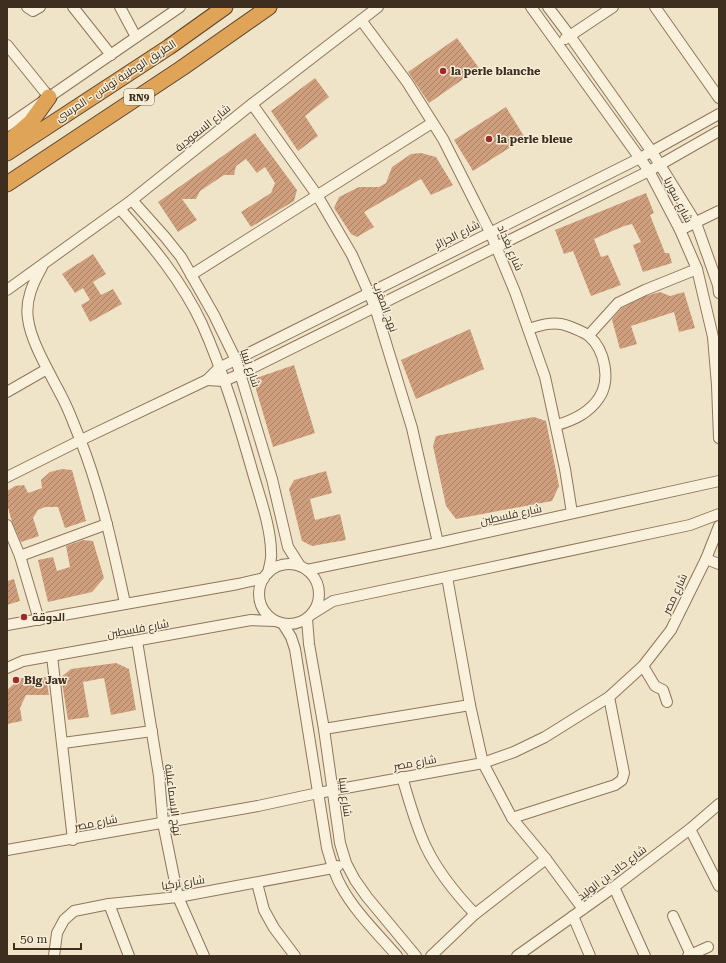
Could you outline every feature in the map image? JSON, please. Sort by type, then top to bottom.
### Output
[{"type":"highway","name":"الطريق الوطنية تونس - المرسى","points":[[7,153],[169,47],[225,7]]},
{"type":"highway","name":"RN9","points":[[7,184],[182,68],[269,7]]},
{"type":"highway","points":[[7,144],[31,122],[49,97]]},
{"type":"street","points":[[27,7],[33,11],[40,7]]},
{"type":"street","points":[[74,7],[111,55]]},
{"type":"street","points":[[120,7],[136,37]]},
{"type":"street","points":[[7,126],[180,7]]},
{"type":"street","name":"شارع السعودية","points":[[7,290],[132,200],[252,104],[378,7]]},
{"type":"street","name":"شارع سوريا","points":[[532,7],[649,171],[680,230],[696,269],[713,337],[718,399],[719,438]]},
{"type":"street","name":"شارع سوريا","points":[[548,7],[652,152],[696,223],[719,288]]},
{"type":"street","points":[[558,43],[613,7]]},
{"type":"street","points":[[655,7],[719,98]]},
{"type":"street","name":"شارع بغداد","points":[[361,20],[400,71],[443,139],[496,246],[515,292],[545,377],[557,425],[572,514]]},
{"type":"street","points":[[7,46],[49,97]]},
{"type":"street","name":"نهج المغرب","points":[[252,104],[317,195],[352,255],[375,307],[412,428],[438,543]]},
{"type":"street","name":"شارع الجزائر","points":[[7,477],[80,440],[207,380],[219,368],[652,152],[719,114]]},
{"type":"street","points":[[191,275],[432,123]]},
{"type":"street","name":"شارع الجزائر","points":[[207,380],[224,381],[240,374],[649,171],[719,131]]},
{"type":"street","name":"شارع ليبيا","points":[[132,200],[181,257],[236,360],[272,479],[288,547],[304,568]]},
{"type":"street","points":[[120,209],[149,241],[175,278],[202,324],[224,381],[267,525],[272,553],[266,576]]},
{"type":"street","points":[[680,230],[719,211]]},
{"type":"street","points":[[42,265],[33,284],[28,301],[28,319],[33,336],[63,399],[95,480],[107,524],[125,604]]},
{"type":"street","points":[[588,336],[618,303],[696,269]]},
{"type":"street","points":[[528,329],[546,323],[562,324],[588,336],[597,346],[603,359],[606,373],[604,387],[600,397],[590,409],[575,420],[557,425]]},
{"type":"street","points":[[7,392],[47,368]]},
{"type":"street","name":"شارع فلسطين","points":[[304,568],[438,543],[719,480]]},
{"type":"street","points":[[310,617],[318,606],[320,596],[314,577],[304,568],[291,564],[274,568],[260,585],[260,602],[268,616],[279,622],[294,624],[310,617],[334,602],[690,525],[719,514]]},
{"type":"street","points":[[20,556],[107,524]]},
{"type":"street","points":[[7,525],[20,556],[39,620]]},
{"type":"street","name":"شارع مصر","points":[[7,850],[73,840],[483,763],[514,752],[545,737],[609,697],[643,666],[671,630],[706,559],[719,526]]},
{"type":"street","points":[[706,559],[719,564]]},
{"type":"street","points":[[7,625],[238,584],[266,576]]},
{"type":"street","points":[[447,577],[470,705],[483,763],[512,818],[546,859],[583,909]]},
{"type":"street","name":"شارع ليبيا","points":[[310,617],[309,644],[324,729],[340,843],[346,863],[355,880],[367,897],[416,956]]},
{"type":"street","name":"شارع فلسطين","points":[[7,668],[23,662],[52,656],[251,620],[279,622]]},
{"type":"street","points":[[279,622],[291,637],[295,649],[327,848],[332,868],[353,906],[397,956]]},
{"type":"street","name":"نهج الإسماعيلية","points":[[137,641],[152,731],[163,823],[178,897],[204,956]]},
{"type":"street","points":[[52,656],[73,840]]},
{"type":"street","points":[[643,666],[655,686],[663,690],[667,702]]},
{"type":"street","points":[[512,818],[615,785],[622,780],[624,773],[609,697]]},
{"type":"street","points":[[324,729],[470,705]]},
{"type":"street","points":[[63,743],[152,731]]},
{"type":"street","points":[[402,777],[413,813],[426,847],[458,896],[475,914]]},
{"type":"street","name":"شارع خالد بن الوليد","points":[[517,956],[614,887],[690,829],[719,804]]},
{"type":"street","points":[[690,829],[719,886]]},
{"type":"street","points":[[431,956],[475,914],[546,859]]},
{"type":"street","name":"شارع تركيا","points":[[54,956],[57,933],[64,920],[74,911],[109,904],[178,897],[332,868],[346,863]]},
{"type":"street","points":[[257,883],[264,910],[274,928],[295,956]]},
{"type":"street","points":[[614,887],[645,956]]},
{"type":"street","points":[[109,904],[129,956]]},
{"type":"street","points":[[573,916],[590,956]]},
{"type":"street","points":[[673,916],[689,955],[708,947]]},
{"type":"building","name":"la perle blanche","points":[[457,38],[479,68],[429,103],[408,72]]},
{"type":"building","points":[[315,78],[329,97],[305,116],[318,136],[298,151],[271,111]]},
{"type":"building","name":"la perle bleue","points":[[506,107],[525,138],[473,171],[454,140]]},
{"type":"building","points":[[255,133],[297,190],[294,201],[251,227],[241,212],[271,193],[275,183],[265,167],[257,173],[246,159],[236,166],[234,175],[224,175],[200,191],[196,199],[182,199],[197,220],[178,232],[158,202]]},
{"type":"building","points":[[421,153],[436,157],[453,185],[431,195],[421,179],[364,212],[374,227],[357,237],[351,234],[334,208],[339,197],[359,187],[379,187],[386,183],[392,167],[411,154]]},
{"type":"building","points":[[646,193],[654,213],[650,215],[665,253],[669,253],[672,263],[643,272],[633,245],[641,242],[632,224],[624,226],[594,239],[601,257],[608,255],[621,285],[591,296],[573,251],[564,254],[555,230]]},
{"type":"building","points":[[93,254],[106,274],[93,282],[101,295],[113,289],[122,304],[90,322],[81,305],[90,300],[83,288],[75,293],[62,274]]},
{"type":"building","points":[[660,292],[670,296],[684,292],[695,328],[679,332],[674,312],[631,326],[637,344],[620,349],[612,320],[613,318],[622,308],[646,296]]},
{"type":"building","points":[[470,329],[484,369],[416,399],[401,360]]},
{"type":"building","points":[[294,365],[315,433],[273,447],[253,379]]},
{"type":"building","points":[[534,417],[546,421],[559,486],[552,501],[456,519],[446,506],[433,446],[436,436]]},
{"type":"building","points":[[62,469],[72,470],[86,521],[65,528],[58,507],[45,507],[38,510],[33,518],[39,536],[21,542],[12,522],[7,504],[7,491],[15,486],[24,485],[28,493],[42,488],[41,480],[50,472]]},
{"type":"building","points":[[326,471],[332,493],[310,499],[315,520],[340,514],[346,540],[312,546],[302,541],[289,489],[294,480]]},
{"type":"building","points":[[83,540],[93,541],[104,578],[92,592],[48,602],[38,560],[53,557],[57,571],[70,567],[66,546]]},
{"type":"building","points":[[14,579],[20,601],[7,605],[7,581]]},
{"type":"building","points":[[116,663],[129,669],[136,710],[111,715],[104,678],[83,682],[89,717],[68,720],[61,677],[71,669]]},
{"type":"building","points":[[46,677],[49,695],[26,695],[20,708],[22,721],[7,724],[7,690],[21,678]]},
{"type":"place","name":"la perle blanche","points":[[443,71]]},
{"type":"place","name":"la perle bleue","points":[[489,139]]},
{"type":"place","name":"الدوقة","points":[[24,617]]},
{"type":"place","name":"Big Jaw","points":[[16,680]]}]
